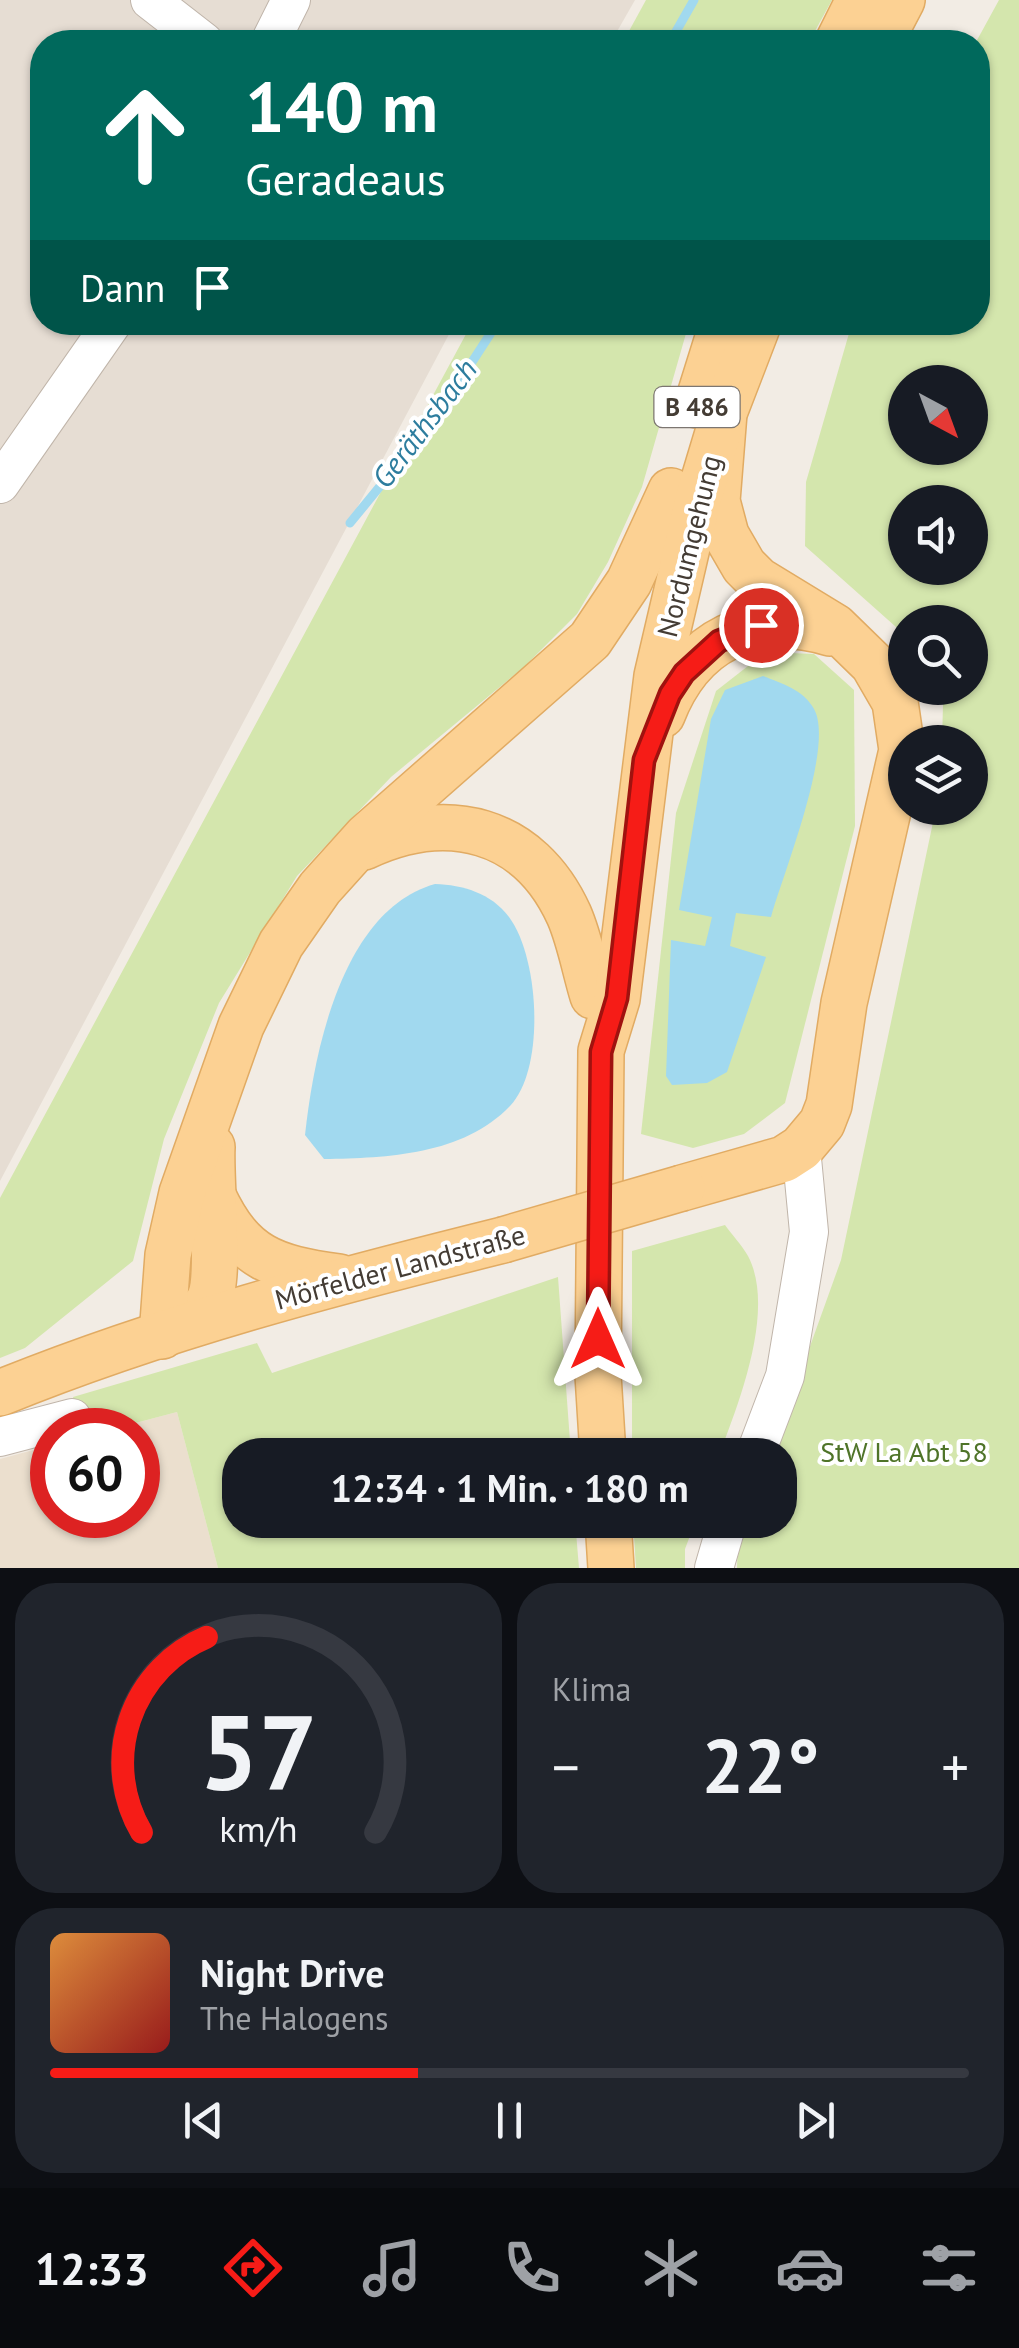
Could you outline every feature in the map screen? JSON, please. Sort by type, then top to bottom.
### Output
[{"type":"main road","points":[[844,30],[858,0]]},
{"type":"main road","points":[[886,30],[902,0]]},
{"type":"main road","name":"B 486","points":[[601,1052],[593,996],[619,760],[671,491],[719,335]]},
{"type":"main road","name":"B 486","points":[[724,413],[753,335]]},
{"type":"main road","points":[[724,413],[718,501],[734,550],[758,580],[835,627],[858,647],[895,702],[900,761],[844,1004],[829,1105],[814,1136],[802,1148]]},
{"type":"main road","name":"Nordumgehung","points":[[602,1438],[598,1375],[601,1052],[617,998],[644,760],[680,578],[724,413]]},
{"type":"main road","points":[[162,1336],[168,1255],[175,1224],[224,1072],[281,944],[339,866],[392,812],[590,640],[629,582],[671,491]]},
{"type":"main road","points":[[644,760],[670,694],[684,673],[719,641],[761,625],[782,624],[830,633],[858,647]]},
{"type":"main road","points":[[339,866],[386,836],[446,824],[484,833],[516,849],[547,878],[569,916],[593,996]]},
{"type":"main road","points":[[162,1336],[194,1317],[209,1300],[214,1278],[210,1190],[213,1128],[224,1072]]},
{"type":"main road","name":"Mörfelder Landstraße","points":[[0,1392],[349,1278],[503,1240],[766,1166],[802,1148]]},
{"type":"main road","points":[[210,1190],[228,1229],[255,1254],[293,1271],[349,1278]]},
{"type":"main road","points":[[609,1538],[611,1568]]},
{"type":"street","points":[[150,0],[189,30]]},
{"type":"street","points":[[276,30],[292,0]]},
{"type":"street","points":[[0,484],[104,335]]},
{"type":"street","points":[[762,1438],[785,1376],[809,1232],[802,1148]]},
{"type":"street","points":[[0,1437],[30,1429]]},
{"type":"street","points":[[714,1568],[723,1538]]},
{"type":"shaded area","points":[[0,0],[635,0],[618,30],[30,30],[30,335],[449,335],[0,1181]]},
{"type":"shaded area","points":[[177,1412],[218,1568],[0,1568],[0,1459],[30,1451],[30,1538],[160,1538],[160,1416]]},
{"type":"green space","points":[[646,0],[832,0],[816,30],[630,30]]},
{"type":"green space","name":"StW La Abt 58","points":[[999,0],[1019,0],[1019,1568],[737,1568],[738,1538],[797,1538],[797,1438],[777,1438],[841,1260],[932,825],[988,825],[988,725],[942,725],[943,705],[988,705],[988,605],[888,605],[888,620],[805,546],[806,482],[849,335],[990,335],[990,30],[983,30]]},
{"type":"green space","points":[[466,335],[686,335],[642,487],[608,562],[577,614],[525,666],[391,777],[297,876],[219,1003],[164,1139],[133,1261],[25,1348],[0,1358],[0,1198]]},
{"type":"green space","points":[[766,652],[814,654],[854,690],[855,826],[785,1103],[744,1134],[693,1148],[641,1134],[676,813],[716,691]]},
{"type":"green space","points":[[725,1225],[748,1256],[756,1278],[756,1329],[744,1383],[725,1438],[632,1438],[632,1251]]},
{"type":"green space","points":[[558,1277],[570,1438],[222,1438],[222,1538],[576,1538],[579,1568],[218,1568],[177,1412],[160,1416],[160,1408],[75,1408],[73,1397],[257,1343],[272,1373]]},
{"type":"green space","points":[[634,1538],[689,1538],[685,1568],[636,1568]]},
{"type":"water","points":[[763,676],[798,692],[814,709],[819,727],[813,780],[771,917],[736,913],[730,946],[766,957],[727,1072],[707,1083],[672,1085],[666,1076],[671,940],[705,946],[712,917],[679,910],[711,719],[725,690]]},
{"type":"water","points":[[435,884],[485,896],[509,917],[519,935],[527,958],[534,1012],[529,1066],[522,1089],[491,1122],[447,1144],[398,1155],[324,1159],[305,1135],[316,1064],[338,988],[355,953],[377,923],[403,899]]},
{"type":"waterway","name":"Geräthsbach","points":[[677,30],[694,0]]},
{"type":"waterway","name":"Geräthsbach","points":[[350,523],[435,419],[490,335]]},
{"type":"route","points":[[598,1339],[601,1052],[617,998],[644,760],[670,694],[684,673],[719,641],[761,625]]}]
